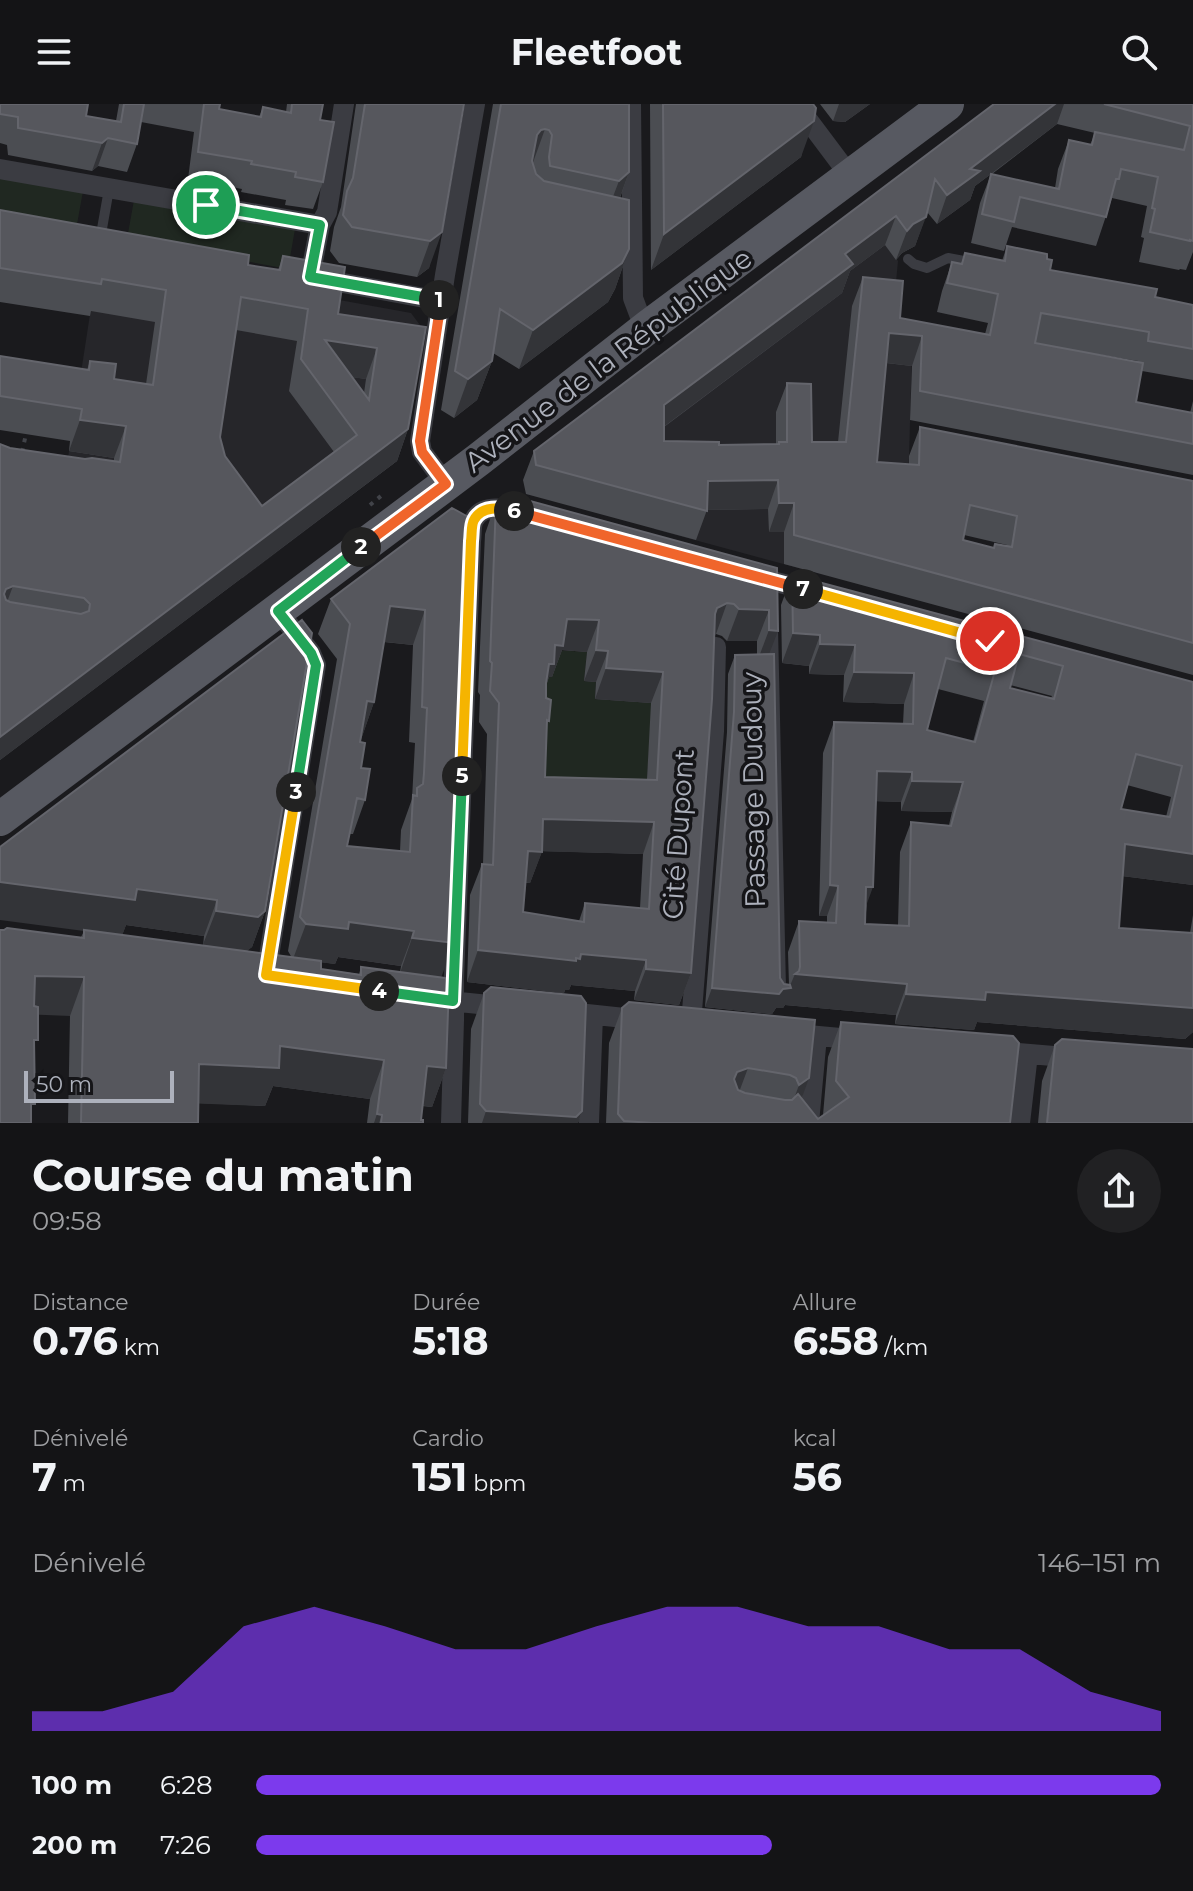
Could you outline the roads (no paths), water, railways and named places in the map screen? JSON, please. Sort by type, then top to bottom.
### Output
[{"type":"main road","name":"Avenue de la République","points":[[0,819],[947,104]]},
{"type":"street","points":[[344,104],[327,212],[302,276],[441,301]]},
{"type":"street","points":[[446,484],[422,452],[420,441],[475,104]]},
{"type":"street","points":[[631,104],[626,233],[633,298],[648,327]]},
{"type":"street","points":[[796,104],[850,176]]},
{"type":"street","points":[[0,169],[320,225]]},
{"type":"street","points":[[451,1123],[471,541],[474,521],[483,511],[501,509],[541,518]]},
{"type":"street","points":[[734,571],[777,588],[831,597]]},
{"type":"street","points":[[266,975],[316,665],[311,653],[278,611]]},
{"type":"street","name":"Cité Dupont","points":[[593,1015],[683,1023],[714,731],[716,647]]},
{"type":"street","points":[[420,997],[593,1015],[589,1123]]},
{"type":"street","points":[[774,1029],[877,1041]]},
{"type":"street","points":[[809,1123],[817,1036]]},
{"type":"street","points":[[968,1049],[1090,1059]]},
{"type":"street","points":[[1020,1123],[1028,1054]]},
{"type":"lane","points":[[100,240],[109,189]]},
{"type":"lane","points":[[908,259],[927,268],[948,258],[979,263]]},
{"type":"lane","name":"Passage Dudouy","points":[[773,618],[781,997]]}]
